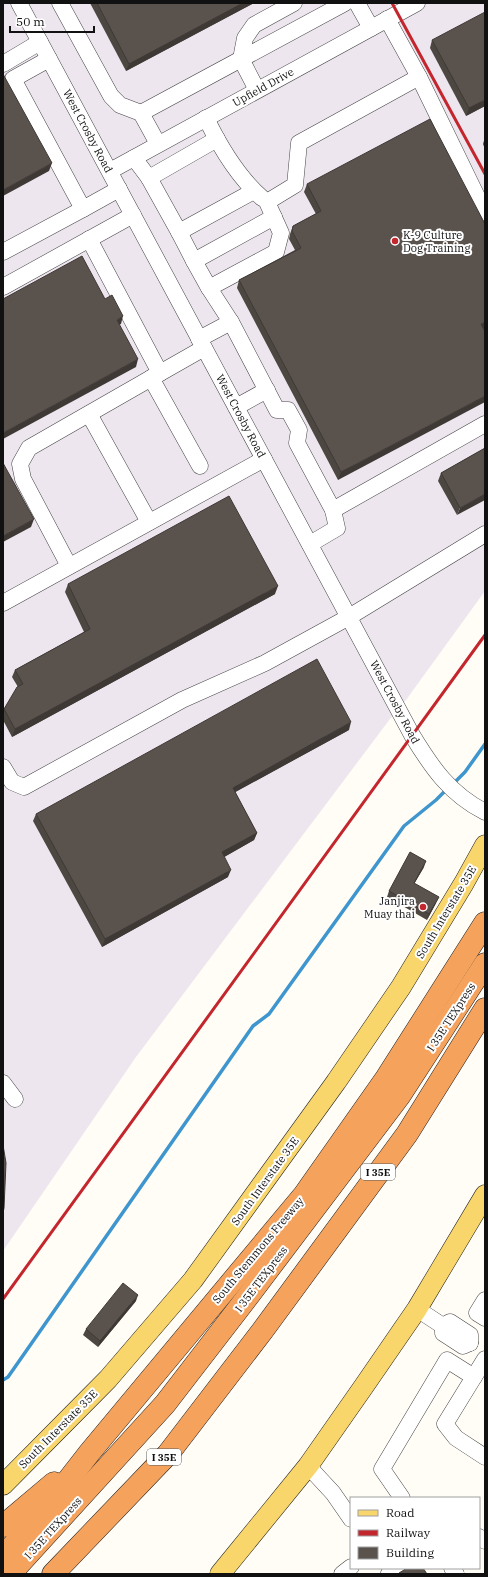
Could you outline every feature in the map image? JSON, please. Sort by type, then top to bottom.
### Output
[{"type":"highway","name":"South Stemmons Freeway","points":[[3,1556],[37,1520],[90,1452],[304,1195],[387,1077],[485,923]]},
{"type":"highway","name":"I 35E TEXpress","points":[[10,1574],[170,1398],[400,1095],[485,964]]},
{"type":"highway","name":"I 35E","points":[[53,1574],[168,1454],[263,1330],[407,1134],[485,1009]]},
{"type":"highway","points":[[3,1526],[90,1452]]},
{"type":"main road","name":"South Interstate 35E","points":[[3,1485],[108,1379],[193,1280],[336,1082],[401,987],[464,883],[485,845]]},
{"type":"main road","points":[[220,1574],[308,1466],[417,1309],[485,1195]]},
{"type":"street","name":"West Crosby Road","points":[[19,3],[412,735],[438,774],[462,798],[485,812]]},
{"type":"street","points":[[60,3],[111,96],[120,104],[141,113],[158,144]]},
{"type":"street","points":[[256,90],[242,59],[245,38],[254,25],[294,3]]},
{"type":"street","points":[[141,113],[345,3]]},
{"type":"street","points":[[357,3],[371,28]]},
{"type":"street","name":"Upfield Drive","points":[[110,171],[416,3]]},
{"type":"street","points":[[387,19],[419,77],[485,213]]},
{"type":"street","points":[[3,64],[40,42]]},
{"type":"street","points":[[49,59],[13,79],[83,209]]},
{"type":"street","points":[[267,202],[295,185],[299,143],[419,77]]},
{"type":"street","points":[[206,118],[216,140],[254,191],[267,202],[281,233],[276,252],[210,288]]},
{"type":"street","points":[[149,178],[216,140]]},
{"type":"street","points":[[134,158],[149,178],[194,261],[231,322],[277,410],[288,410],[299,430],[297,443],[333,510],[337,528],[310,544]]},
{"type":"street","points":[[3,252],[119,189]]},
{"type":"street","points":[[178,232],[254,191]]},
{"type":"street","points":[[3,287],[133,215]]},
{"type":"street","points":[[194,261],[274,217]]},
{"type":"street","points":[[89,239],[200,466]]},
{"type":"street","points":[[69,566],[23,479],[20,464],[29,448],[156,375],[231,322]]},
{"type":"street","points":[[236,406],[267,390]]},
{"type":"street","points":[[89,414],[149,522]]},
{"type":"street","points":[[333,510],[485,424]]},
{"type":"street","points":[[3,602],[264,459]]},
{"type":"street","points":[[3,767],[12,782],[24,787],[182,700],[265,663],[349,617],[485,534]]},
{"type":"street","points":[[3,1083],[15,1099]]},
{"type":"street","points":[[485,1300],[477,1313],[485,1318]]},
{"type":"street","points":[[417,1309],[443,1326],[450,1322],[470,1335],[470,1343],[485,1352]]},
{"type":"street","points":[[485,1359],[445,1424],[456,1438],[485,1457]]},
{"type":"street","points":[[401,1497],[382,1469],[447,1360],[474,1377]]},
{"type":"street","points":[[308,1466],[333,1493],[350,1518]]},
{"type":"street","points":[[342,1574],[350,1568]]},
{"type":"shaded area","points":[[3,3],[485,3],[485,591],[406,700],[390,719],[136,1057],[3,1251]]},
{"type":"building","points":[[97,3],[243,3],[129,64]]},
{"type":"building","points":[[485,12],[485,100],[469,108],[432,40]]},
{"type":"building","points":[[3,74],[52,163],[3,190]]},
{"type":"building","points":[[430,119],[485,224],[485,322],[481,324],[485,332],[485,396],[341,472],[239,280],[301,248],[292,231],[293,226],[321,211],[307,184]]},
{"type":"building","points":[[82,256],[105,299],[112,295],[123,316],[117,320],[138,359],[3,433],[3,299]]},
{"type":"building","points":[[485,448],[485,494],[460,508],[441,473]]},
{"type":"building","points":[[3,463],[34,519],[3,536]]},
{"type":"building","points":[[229,496],[278,586],[15,729],[4,709],[17,687],[23,684],[15,670],[90,629],[68,584]]},
{"type":"building","points":[[317,659],[351,722],[233,788],[257,833],[222,852],[231,870],[105,939],[36,814]]},
{"type":"building","points":[[410,852],[426,861],[414,883],[439,897],[429,914],[389,891]]},
{"type":"building","points":[[3,1145],[6,1163],[3,1213]]},
{"type":"building","points":[[123,1283],[138,1295],[100,1341],[86,1329]]},
{"type":"building","points":[[424,1569],[427,1574],[399,1573],[404,1570]]},
{"type":"waterway","points":[[453,784],[465,772],[485,744]]},
{"type":"waterway","points":[[3,1380],[8,1377],[253,1026],[269,1014],[404,826],[447,789]]},
{"type":"railway","points":[[392,3],[485,174]]},
{"type":"railway","points":[[3,1299],[485,635]]},
{"type":"place","name":"K-9 Culture Dog Training","points":[[395,241]]},
{"type":"place","name":"Janjira Muay thai","points":[[423,907]]}]
